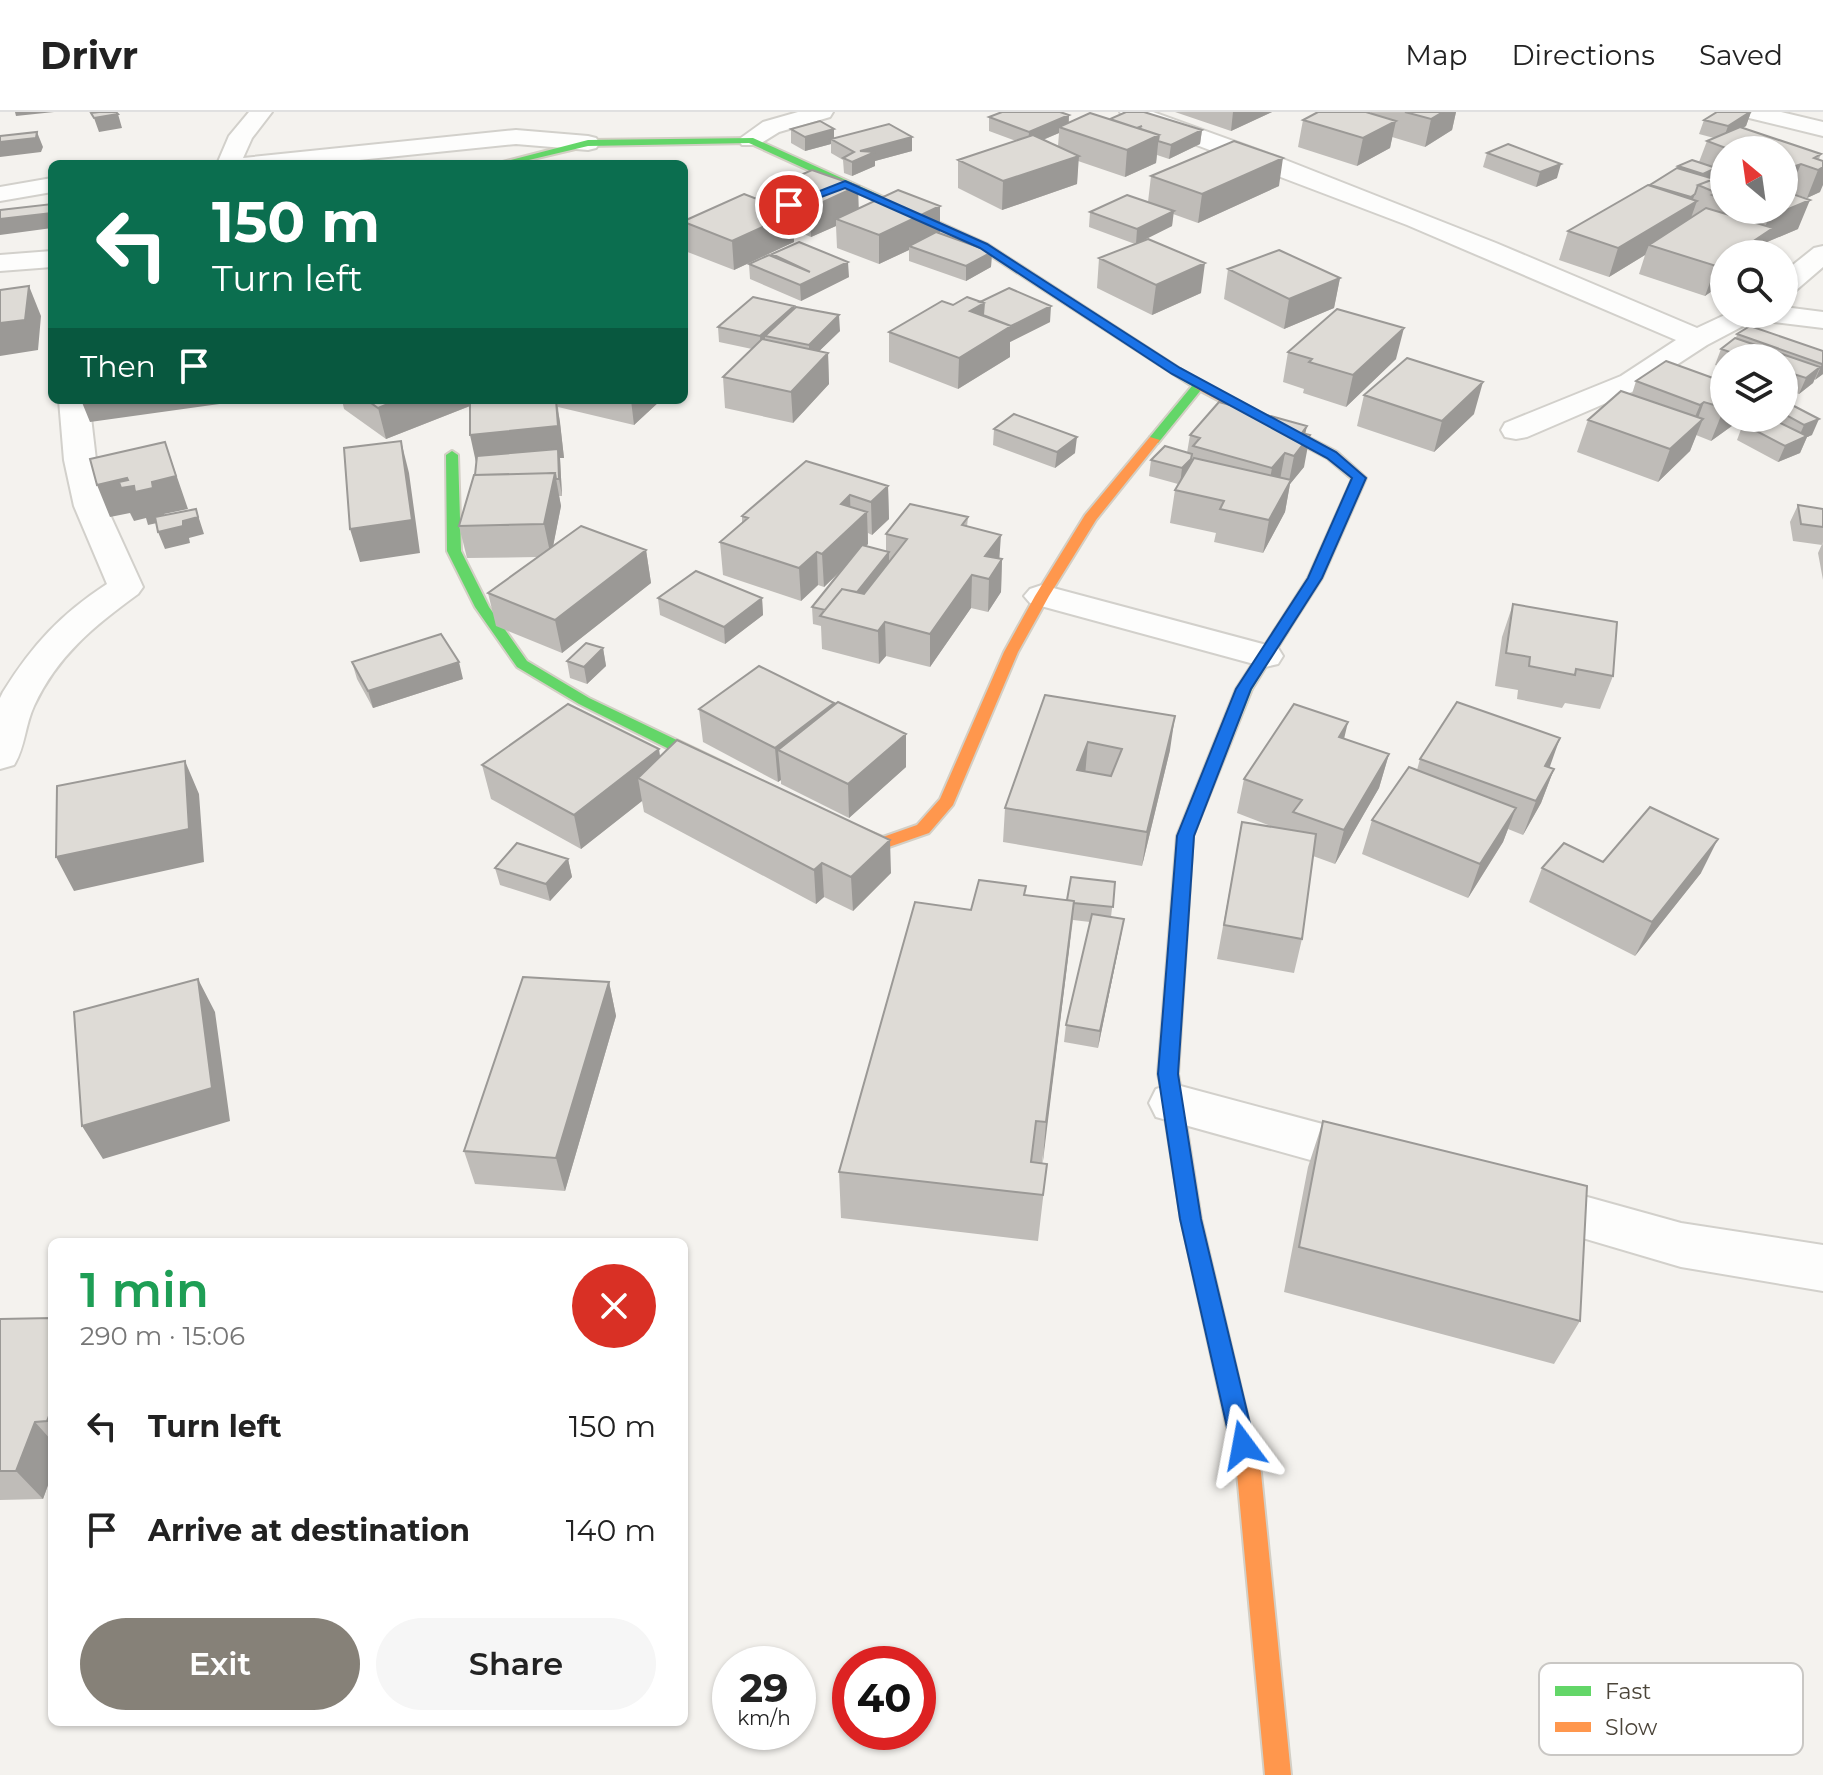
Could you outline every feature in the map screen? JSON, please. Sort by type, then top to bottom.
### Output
[{"type":"street","points":[[231,160],[241,136],[261,112]]},
{"type":"street","points":[[750,140],[771,127],[822,112]]},
{"type":"street","points":[[1131,112],[1473,241],[1697,339]]},
{"type":"street","points":[[1753,112],[1823,129]]},
{"type":"street","points":[[289,160],[516,137],[588,143],[750,140],[983,246],[1199,385],[1332,455],[1359,478],[1315,578],[1244,689],[1185,836],[1168,1074],[1191,1219],[1249,1473],[1278,1775]]},
{"type":"street","points":[[517,160],[588,143]]},
{"type":"street","points":[[812,197],[845,184]]},
{"type":"street","points":[[0,194],[48,186]]},
{"type":"street","points":[[1798,275],[1823,254]]},
{"type":"street","points":[[0,263],[48,259]]},
{"type":"street","points":[[1798,317],[1823,320]]},
{"type":"street","points":[[1516,430],[1631,382],[1697,339],[1720,328]]},
{"type":"street","points":[[817,815],[883,843],[923,829],[947,801],[1011,652],[1090,518],[1199,385]]},
{"type":"street","points":[[0,756],[2,733],[31,678],[63,634],[126,587],[111,548],[94,517],[74,423],[74,404]]},
{"type":"street","points":[[452,455],[454,551],[482,607],[522,664],[584,701],[735,775]]},
{"type":"street","points":[[1042,596],[1265,656]]},
{"type":"street","points":[[1173,1103],[1425,1172]]},
{"type":"street","points":[[1485,1189],[1681,1245],[1823,1268]]},
{"type":"building","points":[[1002,112],[1060,112],[1069,115],[1029,132],[989,117]]},
{"type":"building","points":[[1126,112],[1144,112],[1202,130],[1171,145],[1158,141],[1159,135],[1138,128],[1142,126],[1137,128],[1110,119]]},
{"type":"building","points":[[1318,112],[1366,112],[1396,121],[1363,138],[1303,120]]},
{"type":"building","points":[[1405,112],[1443,112],[1431,119]]},
{"type":"building","points":[[1717,112],[1750,112],[1728,126],[1704,120]]},
{"type":"building","points":[[91,113],[118,114],[94,118]]},
{"type":"building","points":[[1090,113],[1159,135],[1127,150],[1059,127]]},
{"type":"building","points":[[820,121],[834,129],[805,137],[791,129]]},
{"type":"building","points":[[889,124],[912,137],[860,151],[875,152],[852,162],[843,158],[854,152],[831,139]]},
{"type":"building","points":[[1740,127],[1767,136],[1719,136]]},
{"type":"building","points":[[37,132],[36,138],[0,142],[0,136]]},
{"type":"building","points":[[1033,135],[1079,156],[1003,181],[958,160]]},
{"type":"building","points":[[1234,141],[1283,158],[1202,194],[1151,176]]},
{"type":"building","points":[[1508,144],[1561,164],[1540,172],[1487,153]]},
{"type":"building","points":[[1798,146],[1821,154],[1814,158],[1823,161],[1823,167],[1818,170],[1798,165]]},
{"type":"building","points":[[1692,160],[1710,166],[1710,171],[1703,174],[1678,166]]},
{"type":"building","points":[[1677,168],[1710,178],[1698,185],[1691,197],[1650,185]]},
{"type":"building","points":[[812,170],[858,186],[810,208],[764,191]]},
{"type":"building","points":[[1710,180],[1710,190],[1698,185]]},
{"type":"building","points":[[1648,185],[1697,201],[1618,248],[1568,231]]},
{"type":"building","points":[[898,190],[940,206],[879,235],[836,219]]},
{"type":"building","points":[[744,194],[793,213],[732,241],[688,224],[688,219]]},
{"type":"building","points":[[1127,195],[1174,211],[1137,229],[1090,212]]},
{"type":"building","points":[[1798,196],[1810,200],[1798,205]]},
{"type":"building","points":[[48,204],[48,213],[0,219],[0,210]]},
{"type":"building","points":[[1706,208],[1710,209],[1710,224],[1760,224],[1773,228],[1755,240],[1710,240],[1710,264],[1649,245]]},
{"type":"building","points":[[936,232],[992,252],[966,266],[909,246]]},
{"type":"building","points":[[1148,239],[1205,263],[1156,285],[1099,258]]},
{"type":"building","points":[[799,242],[848,262],[800,285],[749,264],[769,255],[810,272],[772,254]]},
{"type":"building","points":[[1279,250],[1340,278],[1289,299],[1228,269]]},
{"type":"building","points":[[29,286],[25,320],[0,323],[0,290]]},
{"type":"building","points":[[1009,288],[1051,306],[1011,326],[983,315],[984,303],[980,302]]},
{"type":"building","points":[[753,297],[794,306],[760,336],[718,327]]},
{"type":"building","points":[[967,297],[984,303],[970,311],[1011,326],[959,358],[889,332],[942,301],[953,305]]},
{"type":"building","points":[[796,307],[839,315],[809,345],[765,336]]},
{"type":"building","points":[[1337,309],[1404,328],[1353,375],[1309,362],[1312,359],[1288,352]]},
{"type":"building","points":[[1747,328],[1756,328],[1823,351],[1823,363],[1798,356],[1798,344],[1765,344],[1737,334]]},
{"type":"building","points":[[1735,338],[1753,344],[1727,344]]},
{"type":"building","points":[[762,339],[828,353],[791,392],[723,377]]},
{"type":"building","points":[[1407,358],[1483,382],[1442,421],[1364,395]]},
{"type":"building","points":[[1798,359],[1820,367],[1806,378],[1798,375]]},
{"type":"building","points":[[1666,361],[1710,377],[1710,404],[1704,402],[1700,405],[1636,381]]},
{"type":"building","points":[[1621,391],[1703,419],[1670,449],[1588,420]]},
{"type":"building","points":[[1219,402],[1307,426],[1302,433],[1310,435],[1294,456],[1285,453],[1272,468],[1193,446],[1200,438],[1190,435]]},
{"type":"building","points":[[470,404],[556,404],[558,426],[470,435]]},
{"type":"building","points":[[1798,408],[1819,419],[1804,425],[1798,422]]},
{"type":"building","points":[[1014,414],[1077,437],[1057,452],[994,429]]},
{"type":"building","points":[[1758,432],[1798,432],[1807,436],[1785,446]]},
{"type":"building","points":[[401,441],[412,520],[350,529],[344,448]]},
{"type":"building","points":[[165,442],[176,476],[152,482],[153,488],[135,492],[134,486],[121,488],[119,482],[127,478],[97,485],[90,459]]},
{"type":"building","points":[[1165,446],[1192,454],[1191,459],[1182,468],[1151,460]]},
{"type":"building","points":[[558,449],[559,479],[556,479],[555,473],[475,475],[477,456]]},
{"type":"building","points":[[1194,458],[1291,480],[1269,520],[1220,509],[1224,501],[1175,490]]},
{"type":"building","points":[[806,461],[888,486],[871,502],[850,495],[841,504],[867,512],[822,554],[817,552],[799,568],[720,542],[748,518],[742,516]]},
{"type":"building","points":[[555,473],[544,524],[459,526],[474,475]]},
{"type":"building","points":[[910,504],[968,517],[962,525],[1001,535],[985,556],[1002,559],[989,579],[972,575],[930,634],[885,622],[878,631],[820,616],[842,589],[864,594],[907,539],[886,534]]},
{"type":"building","points":[[1798,505],[1823,509],[1823,527],[1801,524]]},
{"type":"building","points":[[196,509],[198,517],[183,521],[183,526],[158,532],[155,517]]},
{"type":"building","points":[[581,526],[646,550],[555,620],[488,593]]},
{"type":"building","points":[[862,545],[889,552],[857,592],[842,589],[825,610],[812,607]]},
{"type":"building","points":[[696,571],[762,598],[724,627],[658,598]]},
{"type":"building","points":[[1513,604],[1617,622],[1613,676],[1576,669],[1575,675],[1529,666],[1530,657],[1506,653]]},
{"type":"building","points":[[441,634],[459,662],[368,691],[352,662]]},
{"type":"building","points":[[586,643],[603,648],[584,667],[567,661]]},
{"type":"building","points":[[759,666],[834,703],[775,748],[699,709]]},
{"type":"building","points":[[1045,695],[1175,716],[1147,832],[1005,808]],"holes":[[[1088,742],[1122,749],[1111,776],[1077,770]]]},
{"type":"building","points":[[838,702],[906,734],[848,784],[778,750]]},
{"type":"building","points":[[1457,702],[1560,738],[1545,766],[1554,769],[1536,801],[1420,759]]},
{"type":"building","points":[[568,704],[659,749],[574,815],[482,765]]},
{"type":"building","points":[[1294,704],[1348,722],[1339,737],[1389,754],[1344,830],[1293,812],[1302,800],[1244,779]]},
{"type":"building","points":[[677,740],[890,840],[851,877],[822,863],[814,870],[638,778]]},
{"type":"building","points":[[185,761],[189,829],[56,857],[57,786]]},
{"type":"building","points":[[1409,767],[1516,808],[1480,864],[1372,820]]},
{"type":"building","points":[[1650,807],[1718,839],[1652,922],[1542,868],[1564,843],[1603,862]]},
{"type":"building","points":[[1242,822],[1316,834],[1302,939],[1224,925]]},
{"type":"building","points":[[517,843],[568,859],[546,884],[495,868]]},
{"type":"building","points":[[1071,877],[1115,882],[1113,907],[1067,900]]},
{"type":"building","points":[[979,880],[1026,886],[1024,895],[1074,901],[1046,1122],[1036,1121],[1031,1162],[1047,1164],[1043,1195],[839,1172],[915,902],[971,910]]},
{"type":"building","points":[[1092,914],[1124,919],[1100,1031],[1066,1025]]},
{"type":"building","points":[[523,977],[609,982],[556,1158],[464,1151]]},
{"type":"building","points":[[198,979],[212,1088],[82,1126],[74,1012]]},
{"type":"building","points":[[1323,1121],[1587,1186],[1580,1321],[1299,1247]]},
{"type":"building","points":[[48,1318],[48,1418],[35,1422],[16,1471],[0,1471],[0,1319]]},
{"type":"traffic: fast","points":[[517,160],[588,143],[750,140],[983,246],[1199,385],[1154,440]]},
{"type":"traffic: fast","points":[[452,455],[454,551],[482,607],[522,664],[584,701],[725,770]]},
{"type":"traffic: fast","points":[[1172,1098],[1168,1074],[1185,836],[1244,689],[1281,631]]},
{"type":"traffic: slow","points":[[1199,385],[1332,455],[1359,478],[1315,578],[1281,631]]},
{"type":"traffic: slow","points":[[834,823],[883,843],[923,829],[947,801],[1011,652],[1042,596],[1090,518],[1154,440]]},
{"type":"traffic: slow","points":[[1172,1098],[1191,1219],[1249,1473],[1278,1775]]},
{"type":"route","points":[[789,205],[845,184],[983,246],[1199,385],[1332,455],[1359,478],[1315,578],[1244,689],[1185,836],[1168,1074],[1191,1219],[1243,1445]]}]
